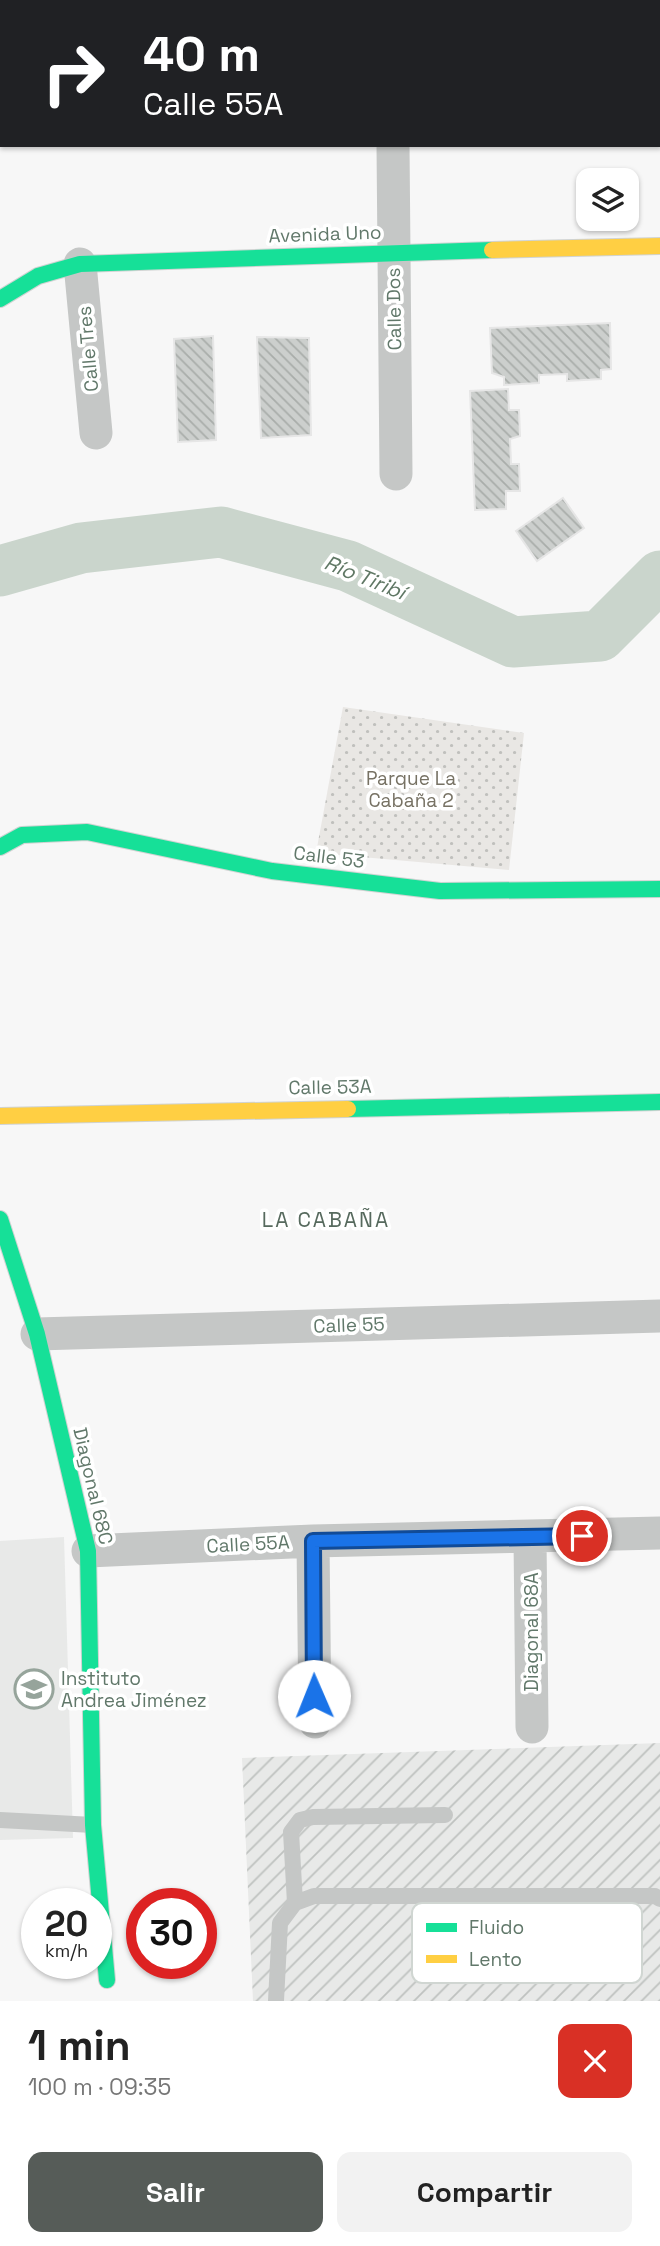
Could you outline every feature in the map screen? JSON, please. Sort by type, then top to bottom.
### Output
[{"type":"street","name":"Calle Dos","points":[[393,147],[396,474]]},
{"type":"street","name":"Avenida Uno","points":[[0,299],[38,276],[80,264],[393,252],[660,246]]},
{"type":"street","name":"Calle Tres","points":[[80,264],[96,433]]},
{"type":"street","name":"Calle 53","points":[[0,847],[22,835],[87,832],[272,871],[440,891],[660,889]]},
{"type":"street","name":"Calle 53A","points":[[0,1116],[660,1101]]},
{"type":"street","name":"Diagonal 68C","points":[[0,1219],[37,1334],[88,1551],[93,1825],[107,1980]]},
{"type":"street","name":"Calle 55","points":[[37,1334],[660,1315]]},
{"type":"street","name":"Calle 55A","points":[[88,1551],[313,1541],[660,1533]]},
{"type":"street","name":"Diagonal 68A","points":[[530,1538],[532,1727]]},
{"type":"street","points":[[313,1541],[315,1722]]},
{"type":"lane","points":[[295,1903],[291,1832],[300,1820],[313,1817],[445,1815]]},
{"type":"lane","points":[[0,1820],[93,1825]]},
{"type":"lane","points":[[276,2001],[280,1923],[295,1903],[314,1896],[655,1896],[660,1899]]},
{"type":"shaded area","name":"Instituto Andrea Jiménez","points":[[64,1537],[73,1838],[0,1840],[0,1541]]},
{"type":"shaded area","points":[[660,1743],[660,2001],[253,2001],[242,1758]]},
{"type":"green space","name":"Parque La Cabaña 2","points":[[343,707],[524,733],[509,870],[316,853]]},
{"type":"building","points":[[610,323],[611,369],[601,370],[601,379],[567,381],[567,374],[539,375],[539,383],[504,385],[504,377],[492,373],[490,328]]},
{"type":"building","points":[[213,336],[216,440],[178,442],[174,339]]},
{"type":"building","points":[[257,337],[309,338],[311,435],[261,438]]},
{"type":"building","points":[[508,389],[509,410],[519,410],[520,436],[510,439],[511,464],[519,464],[520,491],[506,491],[506,509],[475,510],[470,391]]},
{"type":"building","points":[[563,498],[584,528],[537,561],[516,531]]},
{"type":"waterway","name":"Río Tiribí","points":[[0,571],[81,548],[221,532],[348,566],[513,642],[600,636],[660,576]]},
{"type":"traffic: fast","points":[[0,299],[38,276],[80,264],[492,250]]},
{"type":"traffic: fast","points":[[0,847],[22,835],[87,832],[272,871],[440,891],[660,889]]},
{"type":"traffic: fast","points":[[348,1109],[660,1102]]},
{"type":"traffic: fast","points":[[0,1219],[37,1334],[88,1551],[93,1825],[107,1980]]},
{"type":"traffic: slow","points":[[492,250],[660,246]]},
{"type":"traffic: slow","points":[[0,1116],[348,1109]]},
{"type":"place","name":"Instituto Andrea Jiménez","points":[[34,1689]]},
{"type":"district","name":"LA CABAÑA","points":[[326,1219]]},
{"type":"route","points":[[314,1696],[313,1541],[582,1536]]}]
